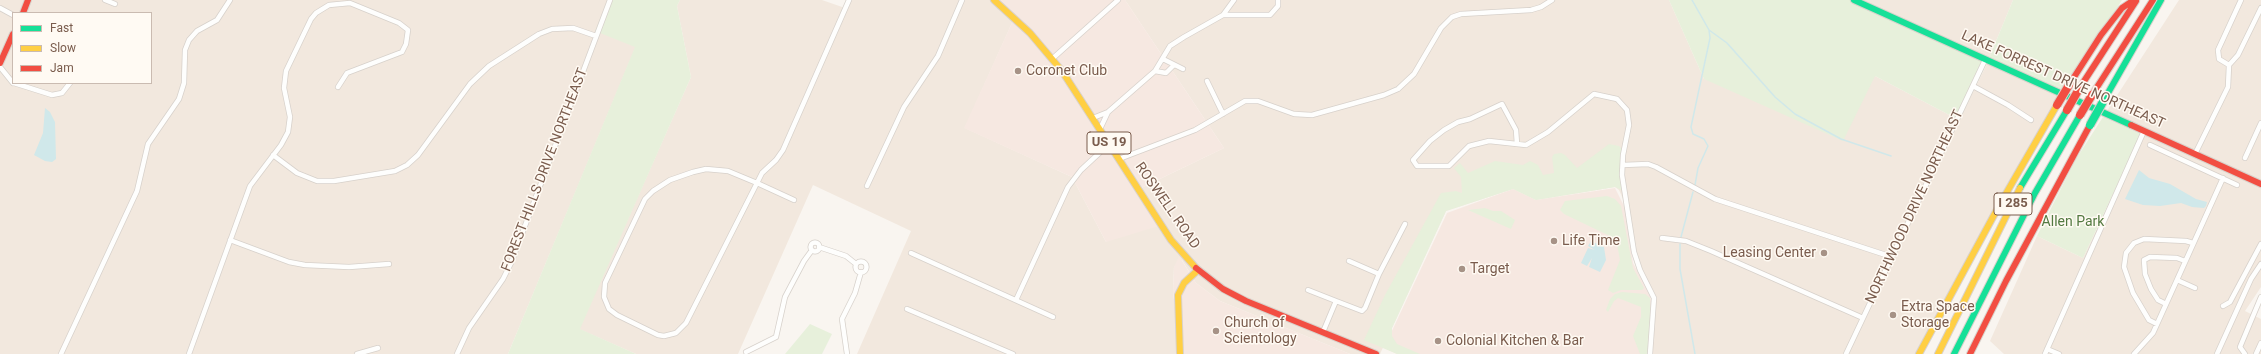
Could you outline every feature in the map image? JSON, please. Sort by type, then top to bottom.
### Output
[{"type":"main road","points":[[23,12],[28,0]]},
{"type":"main road","name":"ROSWELL ROAD","points":[[994,0],[1030,33],[1052,59],[1093,118],[1171,240],[1198,270],[1234,295],[1376,354]]},
{"type":"main road","name":"LAKE FORREST DRIVE NORTHEAST","points":[[1854,0],[2261,184]]},
{"type":"main road","points":[[1919,354],[2004,197],[2057,104],[2101,36],[2122,8],[2135,0]]},
{"type":"main road","name":"I 285","points":[[1938,354],[2022,185],[2066,110],[2135,0]]},
{"type":"main road","name":"I 285","points":[[1954,354],[2034,193],[2092,95],[2153,0]]},
{"type":"main road","points":[[1970,354],[2010,274],[2090,125],[2161,0]]},
{"type":"main road","points":[[0,63],[12,36]]},
{"type":"main road","points":[[1180,354],[1176,306],[1178,295],[1184,283],[1198,270]]},
{"type":"street","points":[[105,0],[115,4]]},
{"type":"street","points":[[61,354],[137,191],[148,144],[179,98],[184,83],[185,50],[189,40],[197,31],[217,20],[230,0]]},
{"type":"street","name":"FOREST HILLS DRIVE NORTHEAST","points":[[457,354],[469,328],[503,279],[511,263],[610,0]]},
{"type":"street","points":[[794,200],[757,183],[728,171],[706,169],[670,180],[653,191],[638,209],[605,283],[604,297],[609,309],[617,315],[658,335],[670,336],[681,330],[686,323],[757,183],[762,174],[783,150],[849,0]]},
{"type":"street","points":[[867,186],[904,106],[938,56],[962,0]]},
{"type":"street","points":[[1052,59],[1118,0]]},
{"type":"street","points":[[1223,16],[1234,0]]},
{"type":"street","points":[[1093,118],[1108,112],[1155,71],[1170,46],[1184,37],[1223,16],[1270,15],[1278,6],[1278,0]]},
{"type":"street","points":[[1119,159],[1195,130],[1238,104],[1252,100],[1294,114],[1317,115],[1384,95],[1398,88],[1414,74],[1440,28],[1452,17],[1461,14],[1531,10],[1545,5],[1552,0]]},
{"type":"street","points":[[2229,67],[2219,59],[2218,50],[2241,0]]},
{"type":"street","points":[[189,354],[250,186],[285,139],[290,124],[290,109],[284,88],[286,71],[311,19],[316,13],[329,5],[350,3],[399,23],[408,30],[406,44],[402,52],[348,73],[338,87]]},
{"type":"street","points":[[0,8],[12,14]]},
{"type":"street","points":[[2195,154],[2228,87],[2229,67],[2238,56],[2261,8]]},
{"type":"street","points":[[274,154],[297,173],[317,181],[334,181],[395,171],[407,165],[418,156],[470,84],[489,66],[539,34],[552,29],[573,28],[596,36]]},
{"type":"street","points":[[1163,59],[1183,68]]},
{"type":"street","name":"NORTHWOOD DRIVE NORTHEAST","points":[[1846,354],[1985,60]]},
{"type":"street","points":[[1155,71],[1166,73],[1174,65]]},
{"type":"street","points":[[0,67],[12,82]]},
{"type":"street","points":[[1207,81],[1223,114]]},
{"type":"street","points":[[16,84],[52,95],[62,93],[69,84]]},
{"type":"street","points":[[1973,86],[2008,105],[2031,120]]},
{"type":"street","points":[[1517,144],[1516,130],[1502,104],[1470,119],[1458,122],[1444,130],[1430,141],[1414,160],[1417,166],[1449,166],[1469,146],[1489,141],[1526,145],[1548,132],[1594,94],[1611,96],[1620,101],[1627,110],[1629,125],[1624,147],[1622,175],[1634,252],[1640,270],[1654,298],[1650,354]]},
{"type":"street","points":[[1100,130],[1108,112]]},
{"type":"street","points":[[2245,158],[2261,123]]},
{"type":"street","points":[[2045,354],[2144,131]]},
{"type":"street","points":[[1016,300],[1068,187],[1081,170],[1109,144]]},
{"type":"street","points":[[2150,145],[2238,185]]},
{"type":"street","points":[[1623,165],[1648,164],[1656,166],[1715,199],[1892,257]]},
{"type":"street","points":[[2134,354],[2151,338],[2222,178]]},
{"type":"street","points":[[1308,290],[1362,311],[1378,274],[1405,224]]},
{"type":"street","points":[[1662,238],[1686,241],[1711,251],[1862,318]]},
{"type":"street","points":[[2157,324],[2148,319],[2133,294],[2124,266],[2126,253],[2134,243],[2144,239],[2186,241],[2194,243]]},
{"type":"street","points":[[230,240],[289,262],[305,265],[349,267],[389,264]]},
{"type":"street","points":[[746,352],[776,337],[785,297],[804,261],[812,250],[810,246],[812,243],[817,243],[819,247],[846,256],[856,264],[856,269],[861,272]]},
{"type":"street","points":[[2223,306],[2230,302],[2261,244]]},
{"type":"street","points":[[812,250],[816,251],[819,247]]},
{"type":"street","points":[[911,252],[1053,317]]},
{"type":"street","points":[[2166,304],[2158,300],[2151,289],[2145,274],[2144,260],[2150,257],[2177,258],[2185,261]]},
{"type":"street","points":[[847,354],[842,319],[855,293],[861,272],[866,269],[865,263],[860,262],[856,264]]},
{"type":"street","points":[[1349,262],[1378,274]]},
{"type":"street","points":[[2217,354],[2251,279],[2261,264]]},
{"type":"street","points":[[2177,280],[2195,288]]},
{"type":"street","points":[[2245,354],[2240,347],[2259,311],[2261,296]]},
{"type":"street","points":[[1323,332],[1336,301]]},
{"type":"street","points":[[907,308],[1013,354]]},
{"type":"street","points":[[2256,354],[2261,343]]},
{"type":"street","points":[[357,354],[378,348]]},
{"type":"street","points":[[2047,349],[2059,354]]},
{"type":"shaded area","points":[[0,0],[608,0],[636,46],[508,354],[0,354]]},
{"type":"shaded area","points":[[680,0],[822,0],[845,8],[849,0],[997,0],[1015,16],[965,128],[1072,177],[1106,242],[1139,189],[1224,148],[1125,0],[1669,0],[1704,79],[1875,76],[1959,120],[1987,64],[1850,0],[2013,0],[1987,63],[2062,93],[1916,354],[1652,354],[1655,296],[1635,262],[1631,216],[1619,190],[1615,187],[1536,200],[1513,189],[1446,211],[1380,354],[1350,354],[1220,301],[1196,283],[1182,260],[1174,267],[1173,292],[1180,345],[1179,354],[857,354],[911,231],[813,185],[738,354],[636,354],[579,329],[691,77],[677,6]]},
{"type":"shaded area","points":[[997,0],[1125,0],[1224,148],[1139,189],[1162,225],[1106,242],[1072,177],[964,128],[1015,16]]},
{"type":"shaded area","points":[[2179,0],[2261,0],[2261,287],[2245,311],[2261,319],[2261,354],[2004,354],[1990,341],[2037,236],[2083,258],[2141,134],[2103,117]]},
{"type":"shaded area","points":[[1615,188],[1625,208],[1633,263],[1650,294],[1652,307],[1648,354],[1397,354],[1384,348],[1447,213],[1513,189],[1536,200]]},
{"type":"shaded area","points":[[1179,256],[1196,283],[1220,301],[1350,354],[1179,354],[1180,345],[1173,292],[1174,267]]},
{"type":"green space","points":[[608,0],[680,0],[677,6],[691,77],[580,329],[636,354],[508,354],[635,47],[595,31]]},
{"type":"green space","points":[[1669,0],[1850,0],[1987,63],[1959,120],[1875,76],[1843,141],[1704,79]]},
{"type":"green space","points":[[2013,0],[2122,0],[2062,93],[1987,63]]},
{"type":"green space","name":"Allen Park","points":[[2103,117],[2141,134],[2083,258],[2037,236],[2076,159]]},
{"type":"green space","points":[[1609,144],[1619,146],[1621,148],[1624,191],[1615,187],[1536,200],[1513,189],[1446,211],[1392,328],[1392,336],[1397,344],[1420,354],[1397,354],[1364,340],[1385,295],[1441,193],[1456,191],[1462,193],[1461,177],[1454,168],[1460,163],[1468,173],[1495,161],[1523,165],[1530,161],[1538,165],[1543,175],[1554,173],[1552,157],[1554,154],[1561,153],[1565,155],[1577,168]]},
{"type":"green space","points":[[1607,196],[1615,199],[1621,206],[1633,268],[1644,288],[1642,290],[1621,290],[1613,293],[1608,290],[1620,260],[1616,239],[1564,214],[1560,210],[1565,201]]},
{"type":"green space","points":[[1485,208],[1493,211],[1501,211],[1515,220],[1511,229],[1468,210]]},
{"type":"green space","points":[[1622,292],[1645,294],[1650,298],[1651,315],[1648,354],[1640,354],[1633,336],[1641,317],[1641,307],[1618,298],[1614,301],[1608,312],[1606,310],[1610,299],[1615,294]]},
{"type":"green space","points":[[810,324],[832,334],[822,354],[785,354]]},
{"type":"water","points":[[45,108],[50,112],[55,122],[56,159],[52,162],[45,161],[34,155],[43,133]]},
{"type":"water","points":[[2139,170],[2149,178],[2170,184],[2196,199],[2207,202],[2206,206],[2204,208],[2192,207],[2181,203],[2160,206],[2143,205],[2125,199]]},
{"type":"water","points":[[1591,241],[1604,247],[1606,260],[1600,272],[1589,267],[1592,258],[1587,266],[1581,263],[1588,248],[1595,250],[1588,246]]},
{"type":"waterway","points":[[1692,0],[1709,30],[1710,38],[1691,127],[1693,134],[1704,139],[1708,146],[1698,168],[1695,185]]},
{"type":"waterway","points":[[1709,30],[1727,43],[1775,97],[1795,114],[1841,139],[1891,156]]},
{"type":"waterway","points":[[1681,237],[1693,192]]},
{"type":"waterway","points":[[1680,244],[1680,269],[1695,354]]},
{"type":"traffic: fast","points":[[1854,0],[2131,125]]},
{"type":"traffic: fast","points":[[2104,100],[2161,0]]},
{"type":"traffic: fast","points":[[2090,125],[2104,100]]},
{"type":"traffic: fast","points":[[2020,188],[2067,110]]},
{"type":"traffic: fast","points":[[1954,354],[2035,193],[2080,115]]},
{"type":"traffic: slow","points":[[994,0],[1030,33],[1062,71],[1171,240],[1196,268]]},
{"type":"traffic: slow","points":[[1919,354],[2000,204],[2057,105]]},
{"type":"traffic: slow","points":[[1938,354],[2020,188]]},
{"type":"traffic: slow","points":[[1180,354],[1178,295],[1184,283],[1198,270]]},
{"type":"traffic: jam","points":[[23,12],[28,0]]},
{"type":"traffic: jam","points":[[2069,85],[2101,35],[2122,8],[2134,0]]},
{"type":"traffic: jam","points":[[2092,95],[2153,0]]},
{"type":"traffic: jam","points":[[2079,89],[2136,1]]},
{"type":"traffic: jam","points":[[0,63],[12,36]]},
{"type":"traffic: jam","points":[[2057,105],[2069,85]]},
{"type":"traffic: jam","points":[[2067,110],[2079,89]]},
{"type":"traffic: jam","points":[[2080,115],[2092,95]]},
{"type":"traffic: jam","points":[[1970,354],[2006,281],[2090,125]]},
{"type":"traffic: jam","points":[[2131,125],[2261,184]]},
{"type":"traffic: jam","points":[[1196,268],[1223,289],[1246,301],[1376,354]]},
{"type":"place","name":"Coronet Club","points":[[1018,71]]},
{"type":"place","name":"Life Time","points":[[1554,241]]},
{"type":"place","name":"Leasing Center","points":[[1824,253]]},
{"type":"place","name":"Target","points":[[1462,269]]},
{"type":"place","name":"Extra Space Storage","points":[[1893,315]]},
{"type":"place","name":"Church of Scientology","points":[[1216,331]]},
{"type":"place","name":"Colonial Kitchen & Bar","points":[[1438,341]]}]
